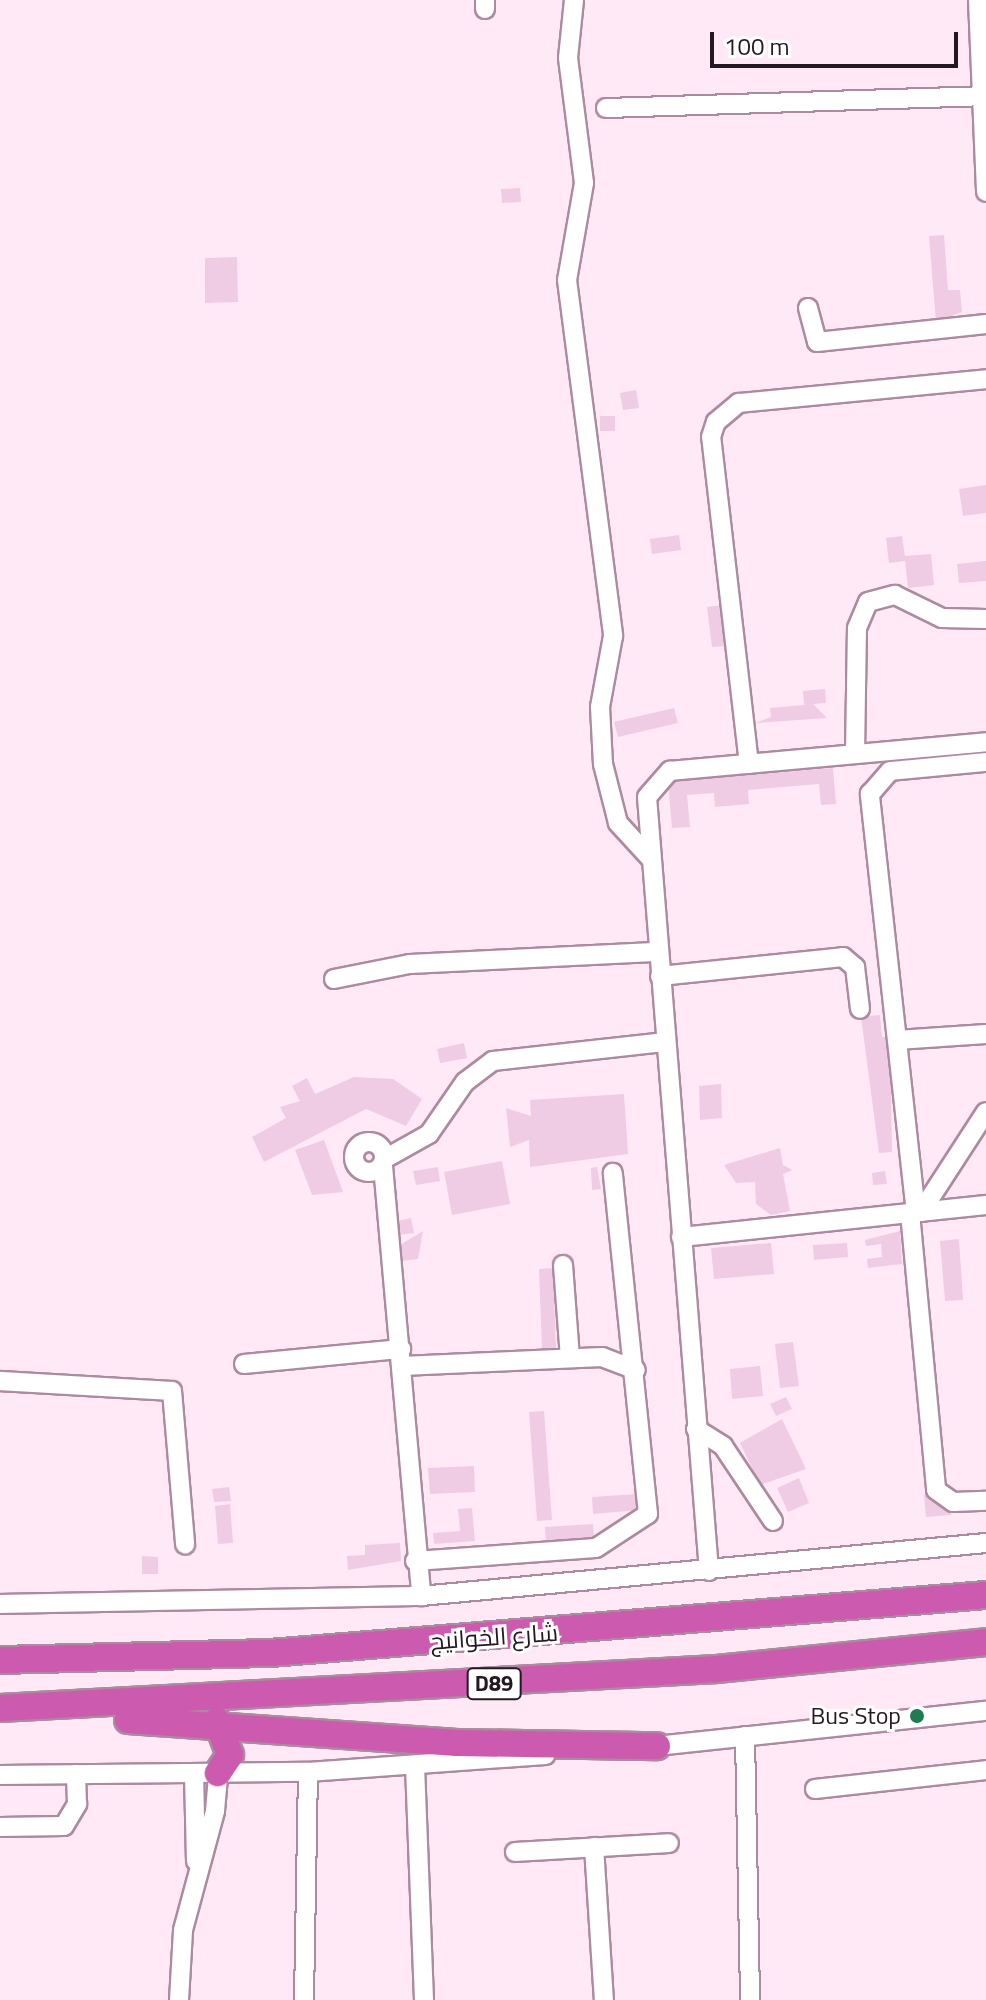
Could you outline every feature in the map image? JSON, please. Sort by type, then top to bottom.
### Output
[{"type":"highway","name":"شارع الخوانيج","points":[[0,1660],[270,1653],[986,1595]]},
{"type":"highway","name":"شارع الخوانيج","points":[[0,1708],[717,1669],[986,1642]]},
{"type":"highway","points":[[34,1707],[96,1718],[217,1721],[457,1743],[657,1746]]},
{"type":"highway","points":[[206,1773],[230,1743],[217,1721]]},
{"type":"street","points":[[574,0],[568,58],[584,183],[567,280],[613,636],[600,707],[603,764],[618,823],[651,859]]},
{"type":"street","points":[[978,0],[986,192]]},
{"type":"street","points":[[606,108],[983,96]]},
{"type":"street","points":[[808,308],[817,342],[986,324]]},
{"type":"street","points":[[749,764],[711,437],[716,422],[739,403],[986,379]]},
{"type":"street","points":[[855,754],[857,628],[868,602],[895,595],[942,618],[986,619]]},
{"type":"street","points":[[709,1571],[647,797],[659,777],[749,764],[986,742]]},
{"type":"street","points":[[986,762],[890,771],[872,786],[916,1213],[936,1490],[953,1502],[986,1501]]},
{"type":"street","points":[[334,979],[410,964],[659,952]]},
{"type":"street","points":[[660,976],[843,957],[855,967],[860,1009]]},
{"type":"street","points":[[897,1040],[986,1034]]},
{"type":"street","points":[[421,1596],[415,1561],[385,1162],[429,1134],[465,1082],[493,1061],[666,1042]]},
{"type":"street","points":[[916,1213],[985,1115]]},
{"type":"street","points":[[415,1561],[596,1548],[645,1519],[650,1508],[613,1173]]},
{"type":"street","points":[[681,1237],[986,1205]]},
{"type":"street","points":[[563,1265],[570,1358]]},
{"type":"street","points":[[244,1364],[401,1358],[570,1358],[614,1359],[636,1370]]},
{"type":"street","points":[[0,1381],[172,1391],[185,1544]]},
{"type":"street","points":[[696,1429],[723,1446],[773,1521]]},
{"type":"street","points":[[0,1604],[421,1596],[986,1543]]},
{"type":"street","points":[[0,1775],[308,1772],[415,1766],[657,1746],[986,1711]]},
{"type":"street","points":[[745,1736],[750,2000]]},
{"type":"street","points":[[415,1766],[424,2000]]},
{"type":"street","points":[[815,1789],[986,1770]]},
{"type":"street","points":[[304,2000],[308,1772]]},
{"type":"street","points":[[179,2000],[197,1864],[213,1820],[206,1773]]},
{"type":"street","points":[[0,1827],[64,1826],[77,1804],[76,1774]]},
{"type":"street","points":[[515,1852],[669,1843]]},
{"type":"street","points":[[594,1847],[604,2000]]},
{"type":"building","points":[[520,188],[521,202],[502,203],[501,189]]},
{"type":"building","points":[[944,235],[948,290],[960,290],[962,312],[936,322],[929,236]]},
{"type":"building","points":[[237,257],[238,302],[205,303],[205,258]]},
{"type":"building","points":[[636,390],[639,408],[623,410],[620,393]]},
{"type":"building","points":[[600,416],[615,416],[615,431],[600,431]]},
{"type":"building","points":[[986,485],[986,513],[963,516],[959,489]]},
{"type":"building","points":[[679,535],[681,550],[652,554],[650,539]]},
{"type":"building","points":[[902,536],[905,556],[931,554],[934,585],[908,588],[905,561],[889,563],[886,538]]},
{"type":"building","points":[[986,561],[986,581],[959,583],[957,564]]},
{"type":"building","points":[[722,605],[726,646],[712,647],[707,607]]},
{"type":"building","points":[[825,689],[826,703],[813,704],[827,718],[755,723],[771,717],[770,708],[804,705],[803,691]]},
{"type":"building","points":[[674,708],[678,723],[618,737],[614,722]]},
{"type":"building","points":[[833,768],[836,804],[821,805],[819,784],[748,790],[749,804],[715,807],[714,793],[687,795],[690,827],[672,828],[668,782]]},
{"type":"building","points":[[880,1015],[882,1037],[890,1037],[892,1152],[879,1153],[861,1017]]},
{"type":"building","points":[[464,1043],[467,1058],[440,1063],[437,1049]]},
{"type":"building","points":[[354,1077],[393,1079],[422,1099],[406,1126],[366,1109],[264,1162],[252,1137],[286,1118],[280,1107],[300,1101],[292,1086],[307,1078],[315,1094]]},
{"type":"building","points":[[721,1084],[722,1118],[700,1120],[699,1086]]},
{"type":"building","points":[[624,1094],[628,1154],[530,1167],[529,1140],[510,1147],[506,1108],[531,1116],[530,1100]]},
{"type":"building","points":[[324,1140],[343,1192],[312,1195],[295,1150]]},
{"type":"building","points":[[780,1148],[783,1165],[792,1170],[783,1174],[790,1211],[771,1215],[756,1204],[755,1182],[736,1183],[724,1165]]},
{"type":"building","points":[[502,1161],[510,1204],[452,1215],[444,1172]]},
{"type":"building","points":[[438,1167],[440,1181],[416,1185],[413,1171]]},
{"type":"building","points":[[597,1167],[601,1189],[592,1190],[591,1168]]},
{"type":"building","points":[[885,1171],[887,1184],[873,1185],[872,1173]]},
{"type":"building","points":[[411,1218],[414,1233],[399,1235],[397,1221]]},
{"type":"building","points":[[423,1231],[418,1259],[402,1261],[400,1245]]},
{"type":"building","points":[[900,1231],[902,1264],[868,1268],[867,1259],[882,1257],[881,1244],[866,1246],[865,1240]]},
{"type":"building","points":[[959,1239],[963,1300],[945,1301],[940,1241]]},
{"type":"building","points":[[771,1243],[774,1274],[714,1279],[711,1248]]},
{"type":"building","points":[[847,1243],[848,1257],[814,1260],[813,1245]]},
{"type":"building","points":[[553,1268],[556,1348],[542,1349],[539,1269]]},
{"type":"building","points":[[793,1342],[799,1386],[780,1388],[775,1344]]},
{"type":"building","points":[[760,1366],[763,1396],[732,1399],[730,1369]]},
{"type":"building","points":[[786,1397],[792,1409],[776,1416],[770,1404]]},
{"type":"building","points":[[544,1411],[552,1520],[537,1521],[529,1412]]},
{"type":"building","points":[[782,1419],[806,1469],[760,1485],[740,1443]]},
{"type":"building","points":[[474,1466],[475,1492],[430,1494],[428,1468]]},
{"type":"building","points":[[799,1478],[809,1503],[788,1512],[777,1488]]},
{"type":"building","points":[[229,1487],[231,1501],[214,1502],[212,1489]]},
{"type":"building","points":[[637,1494],[639,1510],[593,1514],[592,1497]]},
{"type":"building","points":[[934,1494],[950,1506],[951,1515],[926,1517],[924,1495]]},
{"type":"building","points":[[230,1504],[233,1543],[218,1544],[215,1506]]},
{"type":"building","points":[[472,1508],[475,1541],[434,1544],[433,1533],[460,1531],[458,1509]]},
{"type":"building","points":[[593,1524],[594,1539],[546,1543],[545,1527]]},
{"type":"building","points":[[400,1543],[401,1561],[348,1570],[347,1556],[365,1555],[365,1545]]},
{"type":"building","points":[[142,1556],[158,1557],[158,1574],[142,1574]]},
{"type":"place","name":"Bus Stop","points":[[917,1716]]}]
